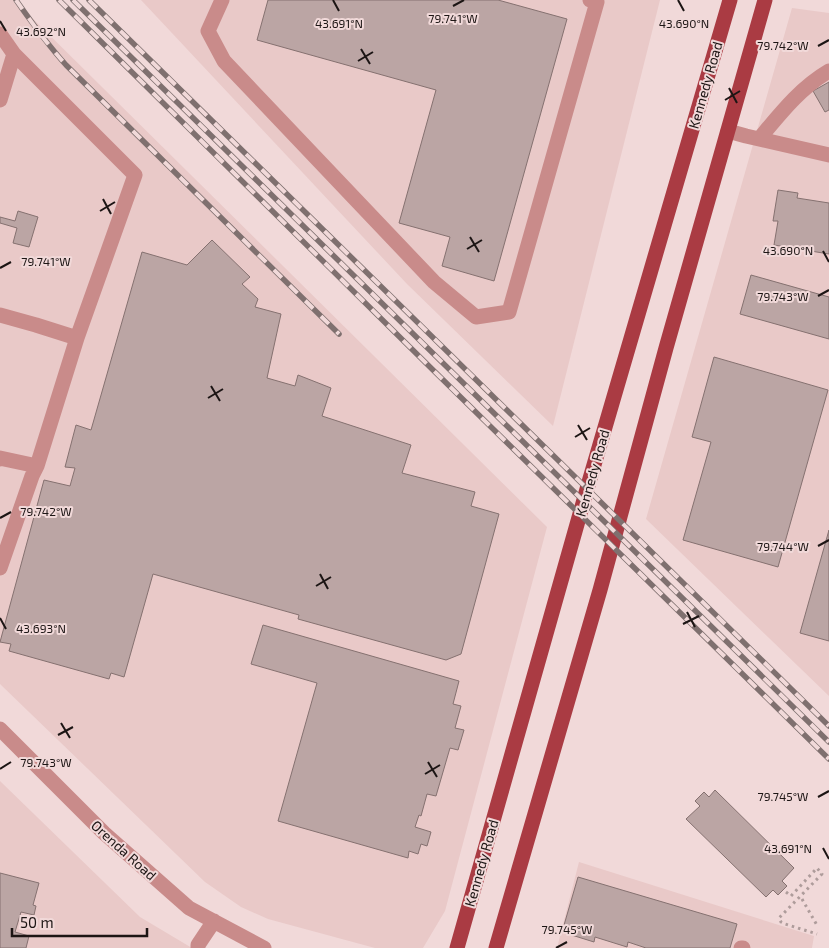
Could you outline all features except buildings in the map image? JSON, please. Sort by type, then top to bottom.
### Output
[{"type":"main road","name":"Kennedy Road","points":[[457,948],[592,472],[730,0]]},
{"type":"main road","points":[[496,948],[600,590],[765,0]]},
{"type":"street","points":[[222,0],[208,31],[224,61],[434,282],[476,317],[509,312],[597,2],[590,0]]},
{"type":"street","points":[[0,34],[14,54],[135,175],[77,338],[37,466],[0,568]]},
{"type":"street","points":[[0,100],[14,54]]},
{"type":"street","points":[[759,139],[801,91],[829,71]]},
{"type":"street","points":[[728,131],[829,155]]},
{"type":"street","points":[[0,315],[77,338]]},
{"type":"street","points":[[0,459],[37,466]]},
{"type":"street","name":"Orenda Road","points":[[0,729],[104,833],[189,908],[264,948]]},
{"type":"street","points":[[197,947],[214,921]]},
{"type":"path","points":[[786,892],[791,896],[817,868],[822,874],[780,918],[781,922],[785,924],[817,934]]},
{"type":"path","points":[[802,899],[818,927]]},
{"type":"shaded area","points":[[0,0],[14,0],[547,527],[445,911],[423,948],[375,948],[268,919],[241,907],[205,882],[0,684]]},
{"type":"shaded area","points":[[141,0],[660,0],[553,426],[407,284]]},
{"type":"shaded area","points":[[792,8],[829,13],[829,696],[646,519]]},
{"type":"shaded area","points":[[0,781],[140,917],[192,948],[0,948]]},
{"type":"shaded area","points":[[579,862],[814,936],[812,948],[557,948]]},
{"type":"railway","points":[[16,0],[66,65],[339,334]]},
{"type":"railway","points":[[59,0],[829,759]]},
{"type":"railway","points":[[73,0],[829,742]]},
{"type":"railway","points":[[89,0],[829,726]]}]
